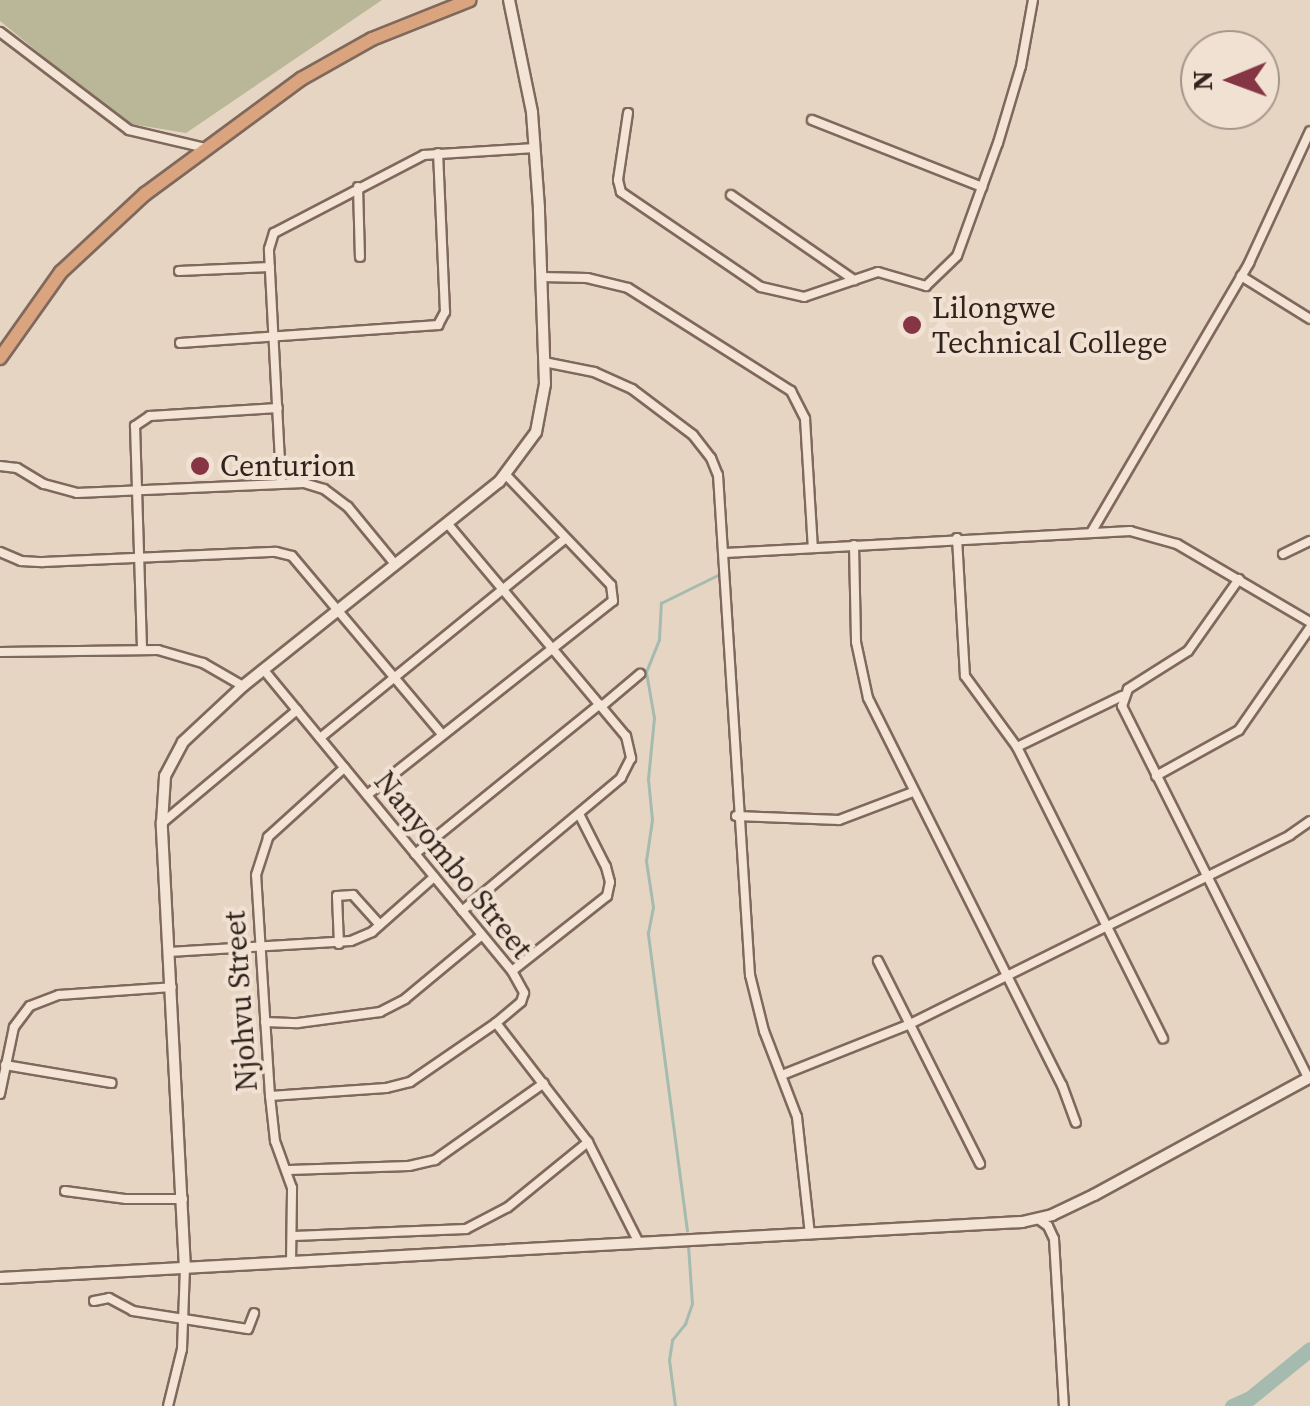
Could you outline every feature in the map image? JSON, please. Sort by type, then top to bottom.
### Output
[{"type":"highway","points":[[0,358],[43,293],[90,240],[205,148],[266,102],[337,58],[420,18],[470,0]]},
{"type":"street","points":[[168,1406],[184,1322],[185,1269],[162,823],[165,776],[175,753],[243,686],[506,475],[529,446],[541,417],[541,277],[530,97],[509,0]]},
{"type":"street","points":[[628,114],[619,186],[632,202],[772,292],[804,296],[878,272],[926,286],[958,256],[1021,66],[1033,0]]},
{"type":"street","points":[[0,32],[129,130],[205,148]]},
{"type":"street","points":[[812,120],[982,187]]},
{"type":"street","points":[[1092,530],[1241,276],[1310,131]]},
{"type":"street","points":[[281,481],[270,267],[274,233],[358,186],[438,153],[535,148]]},
{"type":"street","points":[[180,343],[431,327],[443,320],[438,153]]},
{"type":"street","points":[[358,186],[360,257]]},
{"type":"street","points":[[731,195],[854,280]]},
{"type":"street","points":[[179,271],[270,267]]},
{"type":"street","points":[[1241,276],[1310,319]]},
{"type":"street","points":[[541,277],[606,280],[641,294],[791,392],[805,419],[812,548]]},
{"type":"street","points":[[544,362],[618,382],[694,435],[711,458],[718,476],[736,816],[752,997],[799,1127],[810,1234]]},
{"type":"street","points":[[142,648],[142,559],[134,433],[143,417],[278,408]]},
{"type":"street","points":[[0,466],[17,468],[66,492],[304,482],[332,494],[395,564]]},
{"type":"street","points":[[367,795],[614,596],[611,585],[506,475]]},
{"type":"street","points":[[446,523],[626,736],[631,758],[622,778],[462,911]]},
{"type":"street","points":[[725,553],[1092,530],[1154,535],[1239,579],[1310,625],[1239,730],[1156,776]]},
{"type":"street","points":[[957,538],[962,668],[1017,747],[1163,1038]]},
{"type":"street","points":[[320,738],[566,539]]},
{"type":"street","points":[[1283,554],[1310,541]]},
{"type":"street","points":[[854,545],[859,664],[868,698],[1008,975],[1076,1123]]},
{"type":"street","points":[[0,552],[32,561],[284,553],[299,560],[442,734]]},
{"type":"street","points":[[1017,747],[1122,696],[1188,651],[1239,579]]},
{"type":"street","points":[[0,652],[142,648],[188,657],[243,686]]},
{"type":"street","name":"Nanyombo Street","points":[[264,669],[512,971],[524,998],[496,1023]]},
{"type":"street","points":[[415,854],[640,674]]},
{"type":"street","points":[[0,1278],[1038,1219],[1094,1195],[1309,1078],[1124,714],[1122,696]]},
{"type":"street","points":[[162,823],[297,710]]},
{"type":"street","name":"Njohvu Street","points":[[292,1264],[294,1236],[288,1170],[276,1141],[270,1096],[256,875],[261,848],[277,826],[344,768]]},
{"type":"street","points":[[736,816],[839,820],[913,792]]},
{"type":"street","points":[[512,971],[607,896],[606,867],[579,814]]},
{"type":"street","points":[[782,1075],[910,1024],[1290,836],[1310,821]]},
{"type":"street","points":[[169,952],[339,944],[362,938],[434,877]]},
{"type":"street","points":[[339,944],[338,896],[353,895],[380,926]]},
{"type":"street","points":[[265,1022],[352,1018],[394,1006],[482,936]]},
{"type":"street","points":[[878,960],[980,1164]]},
{"type":"street","points":[[0,1094],[20,1014],[42,998],[172,987]]},
{"type":"street","points":[[270,1096],[398,1086],[420,1076],[496,1023],[588,1142],[640,1244]]},
{"type":"street","points":[[5,1065],[110,1083]]},
{"type":"street","points":[[288,1170],[409,1166],[434,1160],[544,1083]]},
{"type":"street","points":[[294,1236],[466,1230],[508,1208],[588,1142]]},
{"type":"street","points":[[65,1191],[126,1199],[183,1199]]},
{"type":"street","points":[[1038,1219],[1048,1226],[1054,1239],[1064,1406]]},
{"type":"street","points":[[94,1301],[109,1298],[133,1311],[248,1329],[254,1314]]},
{"type":"shaded area","points":[[0,0],[382,0],[186,133],[125,123],[0,21]]},
{"type":"waterway","points":[[687,1231],[648,933],[653,907],[646,861],[652,820],[648,779],[654,718],[646,672],[659,639],[661,603],[718,575]]},
{"type":"waterway","points":[[675,1406],[669,1360],[672,1340],[685,1324],[692,1304],[688,1246]]},
{"type":"waterway","points":[[1232,1406],[1250,1398],[1310,1349]]},
{"type":"place","name":"Lilongwe Technical College","points":[[912,325]]},
{"type":"place","name":"Centurion","points":[[200,466]]}]
